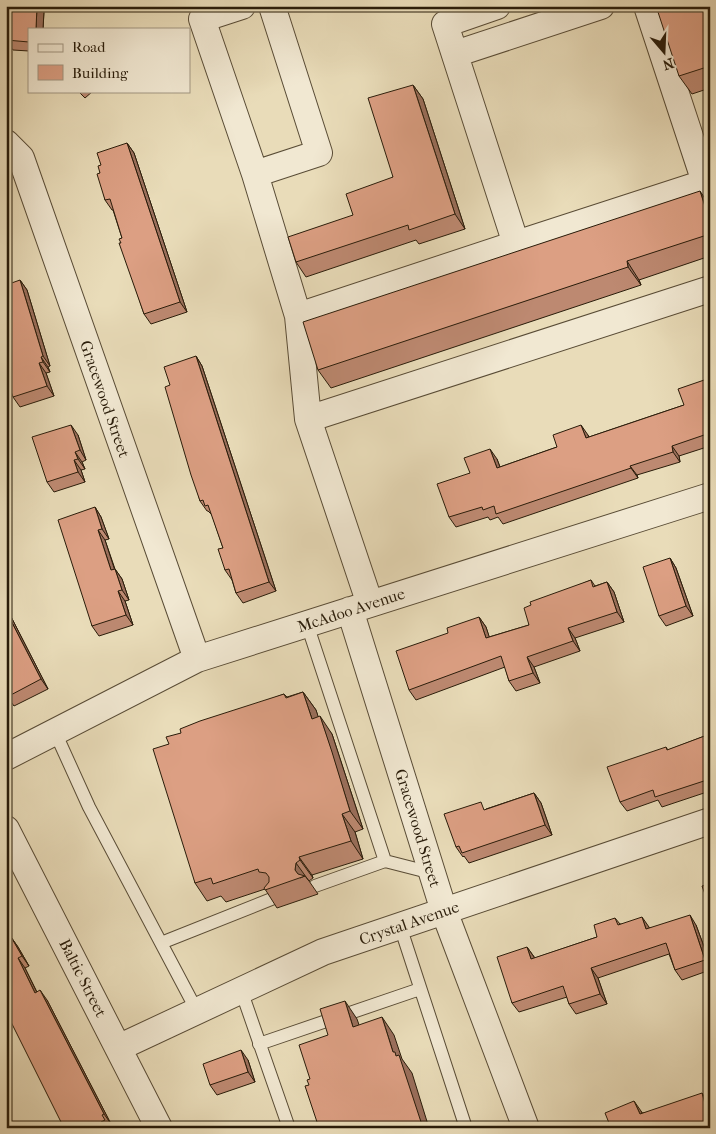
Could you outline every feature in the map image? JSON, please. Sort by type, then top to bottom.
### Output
[{"type":"street","name":"Gracewood Street","points":[[242,6],[202,19],[255,174],[298,316],[308,419],[432,873],[444,911],[526,1128]]},
{"type":"street","points":[[255,174],[319,153],[272,6]]},
{"type":"street","points":[[497,6],[445,24],[516,244]]},
{"type":"street","points":[[455,54],[601,6]]},
{"type":"street","points":[[298,316],[708,181],[647,6]]},
{"type":"street","name":"Gracewood Street","points":[[6,143],[22,158],[197,659]]},
{"type":"street","points":[[308,419],[710,289]]},
{"type":"street","name":"McAdoo Avenue","points":[[6,757],[197,659],[710,496]]},
{"type":"street","name":"Crystal Avenue","points":[[118,1048],[323,952],[710,821]]},
{"type":"street","name":"Baltic Street","points":[[6,829],[159,1128]]},
{"type":"lane","points":[[307,624],[385,861]]},
{"type":"lane","points":[[55,732],[89,807],[197,1011]]},
{"type":"lane","points":[[315,886],[385,861],[432,873]]},
{"type":"lane","points":[[161,942],[274,898]]},
{"type":"lane","points":[[400,926],[466,1128]]},
{"type":"lane","points":[[260,1044],[420,989]]},
{"type":"lane","points":[[241,990],[288,1128]]},
{"type":"building","points":[[6,6],[37,6],[36,28],[28,28],[28,42],[6,40]]},
{"type":"building","points":[[656,6],[710,6],[710,66],[679,76]]},
{"type":"building","points":[[413,85],[455,214],[409,230],[408,225],[296,262],[288,237],[353,215],[346,194],[393,177],[368,98]]},
{"type":"building","points":[[127,143],[180,302],[144,314],[119,243],[121,243],[119,239],[122,238],[110,199],[105,200],[97,174],[100,173],[98,166],[101,165],[97,153]]},
{"type":"building","points":[[700,191],[710,222],[710,234],[627,261],[628,267],[318,370],[303,322]]},
{"type":"building","points":[[20,280],[43,356],[41,357],[43,362],[39,363],[47,386],[13,397],[6,377],[6,285]]},
{"type":"building","points":[[196,356],[269,582],[236,593],[229,569],[225,570],[218,549],[223,548],[208,505],[205,506],[203,500],[200,501],[191,475],[165,387],[170,385],[164,367]]},
{"type":"building","points":[[710,378],[710,433],[672,446],[673,452],[630,466],[631,468],[496,514],[494,506],[483,510],[482,507],[449,517],[437,484],[470,473],[464,458],[490,449],[497,468],[557,447],[553,435],[581,425],[586,438],[684,405],[678,389]]},
{"type":"building","points":[[71,425],[80,450],[75,452],[78,459],[74,460],[78,472],[47,482],[32,437]]},
{"type":"building","points":[[95,507],[102,529],[98,530],[111,570],[115,569],[122,590],[118,591],[126,615],[92,626],[58,520]]},
{"type":"building","points":[[670,558],[686,606],[659,616],[643,567]]},
{"type":"building","points":[[591,580],[593,587],[607,582],[617,612],[568,628],[573,641],[527,657],[533,673],[509,681],[501,656],[409,690],[396,651],[448,633],[447,628],[479,617],[486,638],[529,625],[524,608],[531,605],[530,602]]},
{"type":"building","points":[[6,611],[41,679],[7,697],[6,695]]},
{"type":"building","points":[[303,692],[312,719],[320,716],[332,752],[350,811],[342,814],[351,841],[299,857],[300,860],[296,863],[295,870],[298,874],[305,876],[265,890],[264,888],[269,882],[269,877],[266,873],[259,872],[258,869],[213,884],[211,878],[195,883],[153,749],[169,744],[166,737],[181,733],[180,729],[200,721],[284,694],[286,698]]},
{"type":"building","points":[[710,734],[710,779],[655,797],[653,790],[620,802],[607,767],[666,747],[667,750]]},
{"type":"building","points":[[534,793],[545,825],[462,853],[459,846],[456,847],[444,814],[481,802],[484,810]]},
{"type":"building","points":[[710,884],[710,908],[702,886]]},
{"type":"building","points":[[690,915],[705,960],[675,970],[666,943],[591,968],[600,994],[569,1004],[563,986],[512,1003],[497,957],[527,947],[531,959],[597,937],[594,925],[615,918],[618,925],[642,917],[646,929]]},
{"type":"building","points":[[6,936],[8,939],[11,937],[22,956],[18,958],[35,993],[40,990],[104,1114],[102,1115],[105,1120],[101,1122],[104,1128],[64,1128],[6,1012]]},
{"type":"building","points":[[345,1001],[353,1027],[382,1017],[393,1052],[395,1052],[396,1056],[399,1055],[423,1128],[319,1128],[305,1086],[309,1085],[307,1080],[310,1079],[299,1045],[328,1035],[320,1009]]},
{"type":"building","points":[[241,1050],[248,1072],[210,1085],[203,1064]]},
{"type":"building","points":[[710,1050],[710,1066],[705,1052]]},
{"type":"building","points":[[702,1093],[710,1124],[699,1128],[611,1128],[605,1113],[634,1101],[640,1114]]}]
